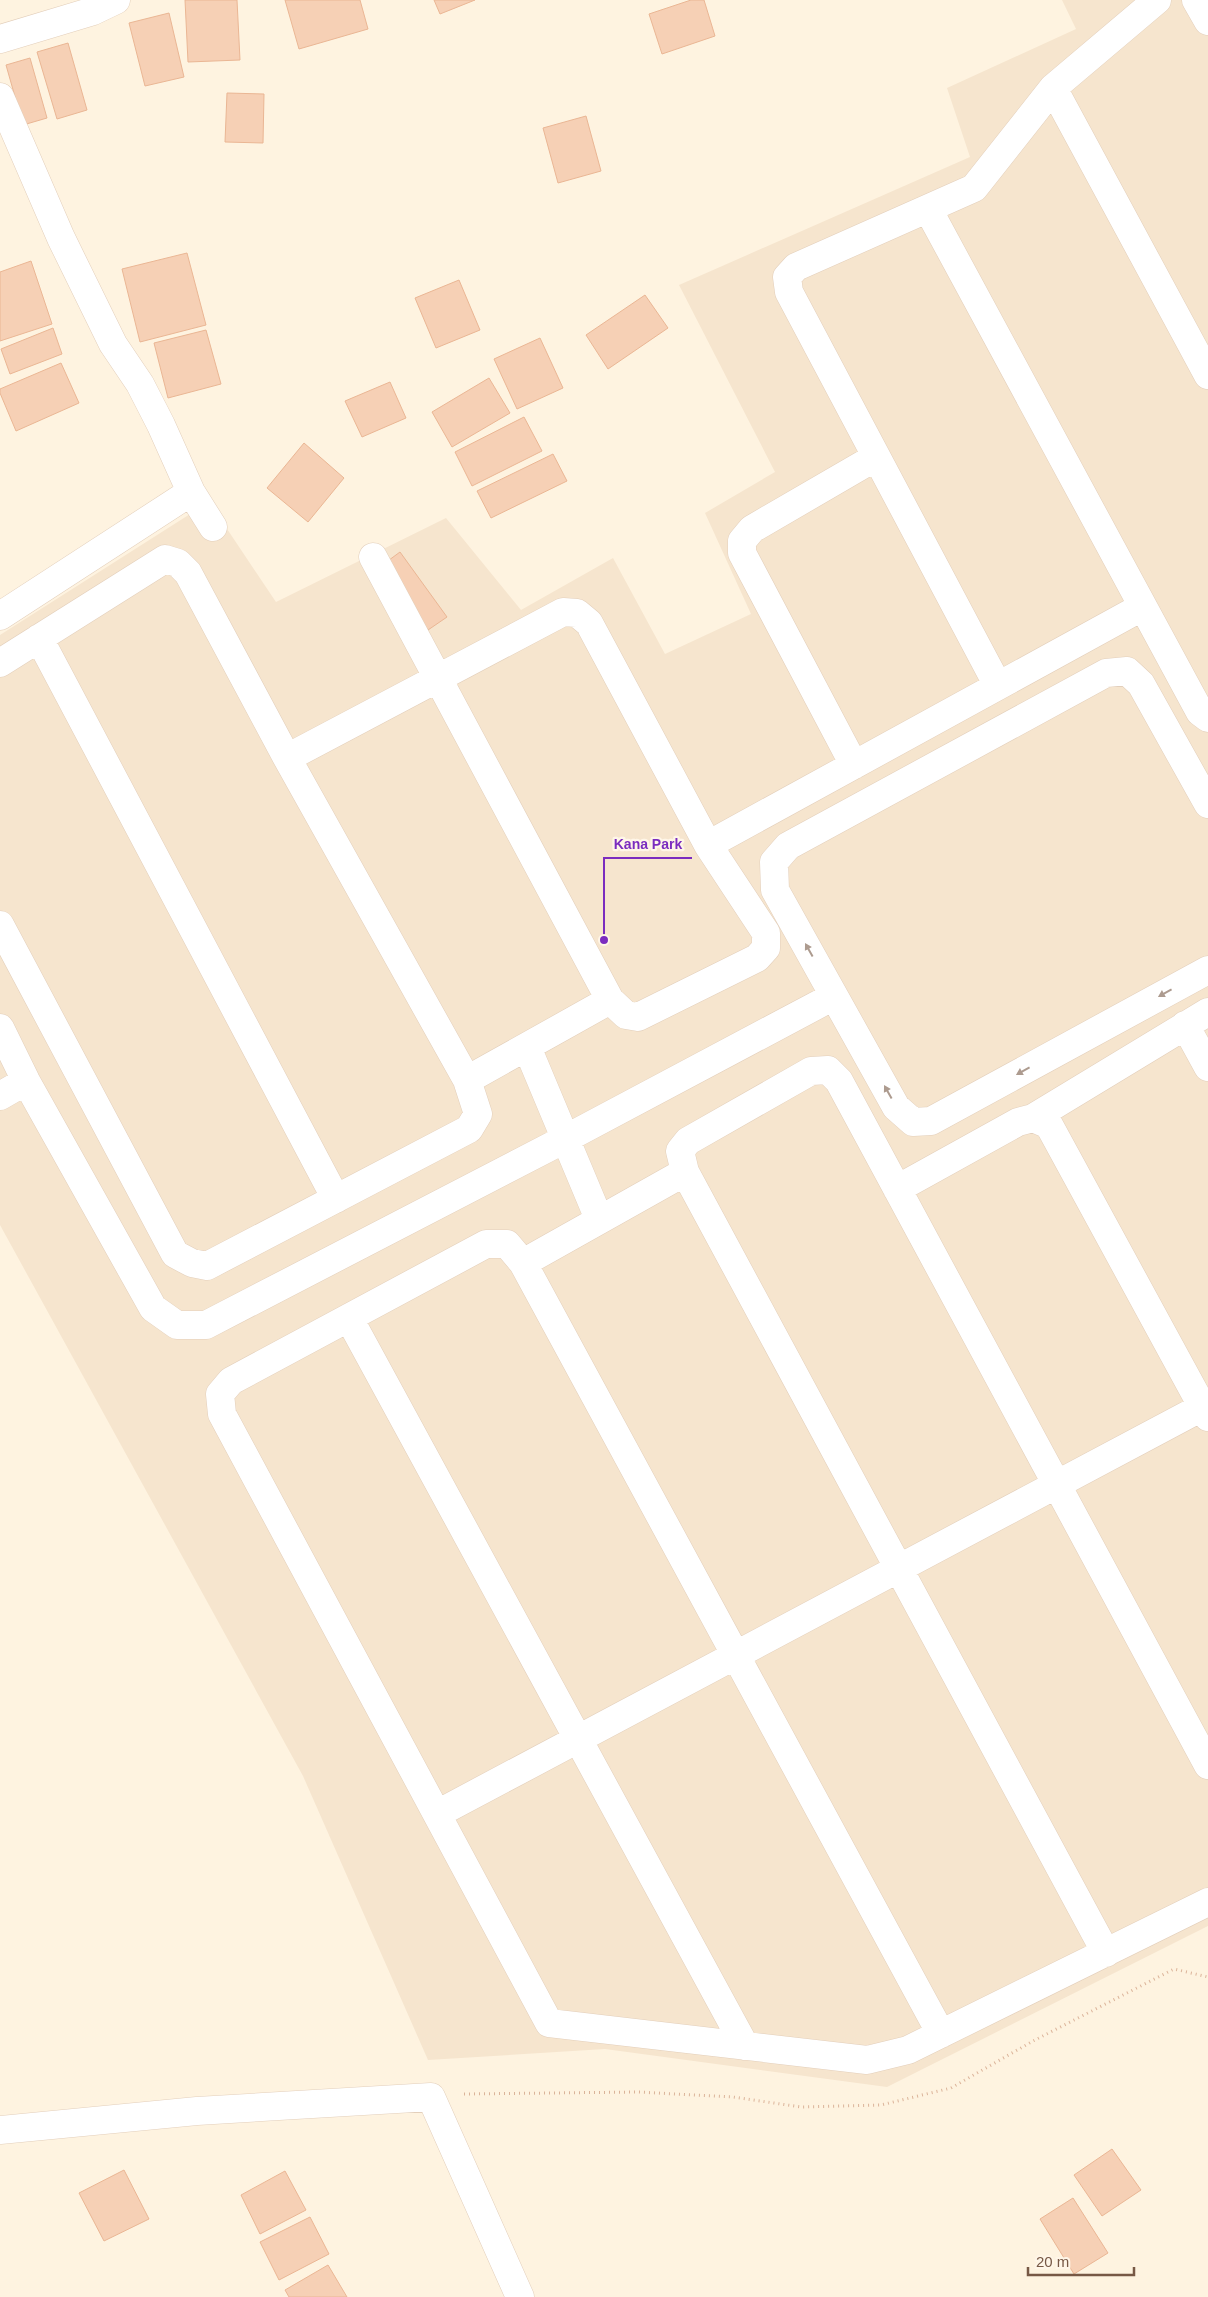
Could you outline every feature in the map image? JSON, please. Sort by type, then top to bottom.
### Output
[{"type":"street","points":[[0,39],[93,11],[116,0]]},
{"type":"street","points":[[998,686],[789,292],[787,278],[796,267],[974,188],[1053,88],[1157,0]]},
{"type":"street","points":[[1196,0],[1208,21]]},
{"type":"street","points":[[1053,88],[1208,375]]},
{"type":"street","points":[[0,97],[61,238],[114,344],[140,384],[192,492],[213,527]]},
{"type":"street","points":[[928,209],[1142,607],[1200,712],[1208,718]]},
{"type":"street","points":[[854,765],[742,553],[742,541],[752,530],[876,457]]},
{"type":"street","points":[[0,616],[192,492]]},
{"type":"street","points":[[287,758],[438,678],[563,612],[577,613],[589,624],[708,846],[766,933],[766,948],[757,958],[638,1017],[626,1015],[610,1000],[438,678],[373,557]]},
{"type":"street","points":[[0,663],[165,559],[178,563],[188,573],[287,758],[467,1080],[478,1114],[469,1129],[336,1199],[207,1266],[192,1263],[175,1254],[0,925]]},
{"type":"street","points":[[708,846],[1142,607]]},
{"type":"street","points":[[39,638],[336,1199]]},
{"type":"street","points":[[1207,799],[1141,684],[1127,671],[1106,673],[788,846],[774,862],[776,890],[896,1108],[913,1122],[931,1121],[1208,970]]},
{"type":"street","points":[[0,1028],[26,1080],[153,1308],[177,1325],[206,1325],[565,1139],[834,996]]},
{"type":"street","points":[[467,1080],[610,1000]]},
{"type":"street","points":[[898,1189],[1018,1122],[1033,1118],[1197,1018],[1208,1067]]},
{"type":"street","points":[[527,1047],[599,1218]]},
{"type":"street","points":[[1106,1953],[685,1172],[680,1151],[688,1140],[811,1071],[828,1070],[839,1081],[1208,1765]]},
{"type":"street","points":[[0,1096],[26,1080]]},
{"type":"street","points":[[436,1814],[899,1568],[1206,1409],[1049,1125],[1033,1118]]},
{"type":"street","points":[[523,1263],[599,1218],[685,1172]]},
{"type":"street","points":[[941,2034],[523,1263],[507,1244],[486,1244],[231,1381],[220,1394],[222,1414],[549,2023],[867,2060],[908,2050],[941,2034],[1106,1953],[1208,1902]]},
{"type":"street","points":[[349,1318],[745,2046]]},
{"type":"street","points":[[0,2130],[197,2111],[431,2096],[520,2297]]},
{"type":"shaded area","points":[[1062,0],[1208,0],[1208,1926],[887,2087],[605,2049],[428,2060],[303,1776],[0,1225],[0,635],[209,502],[276,602],[446,518],[521,610],[613,558],[665,654],[751,614],[705,513],[775,472],[679,285],[970,157],[947,88],[1076,29]]},
{"type":"building","points":[[185,0],[237,0],[240,60],[188,62]]},
{"type":"building","points":[[285,0],[360,0],[368,29],[299,49]]},
{"type":"building","points":[[434,0],[475,0],[440,14]]},
{"type":"building","points":[[691,0],[704,0],[715,36],[662,54],[649,14]]},
{"type":"building","points":[[169,13],[184,77],[145,86],[129,23]]},
{"type":"building","points":[[68,43],[87,110],[57,119],[37,52]]},
{"type":"building","points":[[30,58],[47,118],[23,125],[6,65]]},
{"type":"building","points":[[227,93],[264,94],[263,143],[225,142]]},
{"type":"building","points":[[586,116],[601,171],[558,183],[543,128]]},
{"type":"building","points":[[187,253],[206,325],[140,342],[122,269]]},
{"type":"building","points":[[31,261],[52,324],[0,341],[0,272]]},
{"type":"building","points":[[459,280],[480,330],[436,348],[415,298]]},
{"type":"building","points":[[645,295],[668,328],[608,369],[586,335]]},
{"type":"building","points":[[53,328],[62,354],[10,374],[1,349]]},
{"type":"building","points":[[206,330],[221,384],[168,398],[154,343]]},
{"type":"building","points":[[540,338],[563,388],[517,409],[494,359]]},
{"type":"building","points":[[61,363],[79,403],[16,431],[0,389]]},
{"type":"building","points":[[489,378],[510,413],[452,447],[432,412]]},
{"type":"building","points":[[390,382],[406,418],[362,437],[345,401]]},
{"type":"building","points":[[524,417],[542,451],[472,486],[455,452]]},
{"type":"building","points":[[304,443],[344,478],[308,522],[267,488]]},
{"type":"building","points":[[553,454],[567,481],[491,518],[477,491]]},
{"type":"building","points":[[400,552],[447,617],[428,630],[381,566]]},
{"type":"building","points":[[1112,2149],[1141,2190],[1102,2216],[1074,2175]]},
{"type":"building","points":[[124,2170],[149,2219],[104,2241],[79,2193]]},
{"type":"building","points":[[285,2171],[306,2210],[260,2234],[241,2195]]},
{"type":"building","points":[[1073,2198],[1108,2253],[1074,2274],[1040,2219]]},
{"type":"building","points":[[310,2217],[329,2254],[279,2280],[260,2242]]},
{"type":"building","points":[[328,2265],[347,2297],[289,2297],[285,2290]]},
{"type":"place","name":"Kana Park","points":[[604,940]]}]
